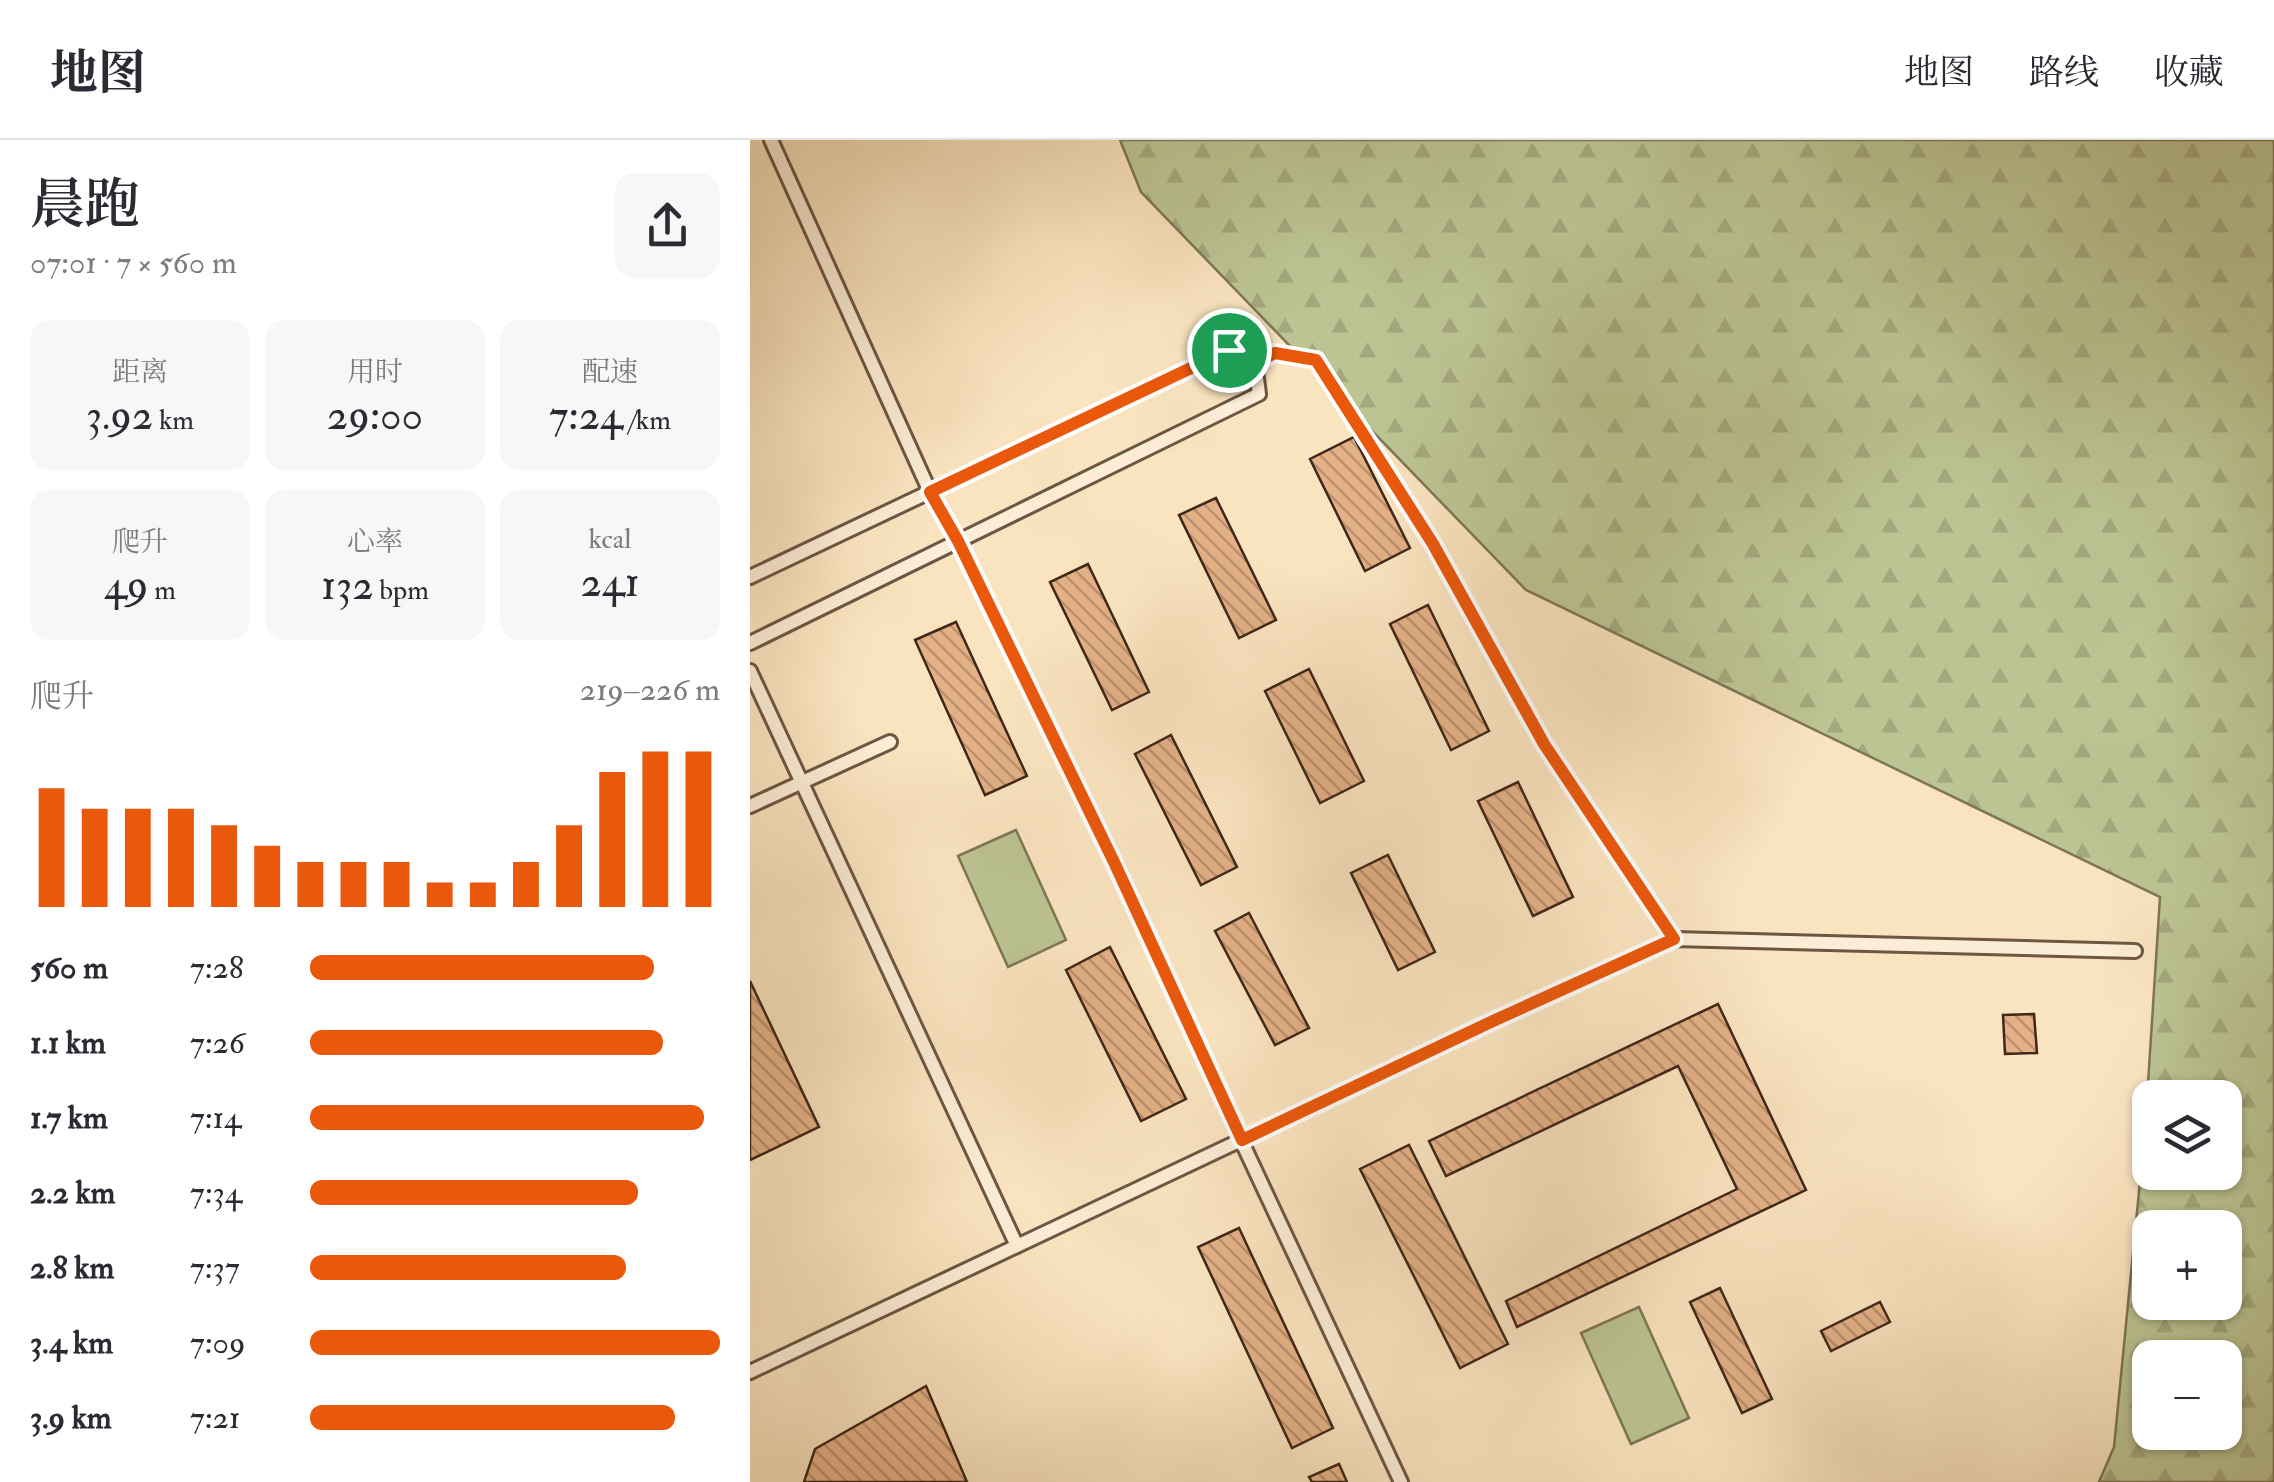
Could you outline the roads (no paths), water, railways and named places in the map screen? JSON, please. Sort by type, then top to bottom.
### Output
[{"type":"lane","points":[[770,140],[930,492],[958,541],[1114,862],[1402,1482]]},
{"type":"lane","points":[[750,577],[1229,350],[1254,363]]},
{"type":"lane","points":[[1254,363],[1275,353],[1316,360],[1433,544],[1544,744],[1674,939]]},
{"type":"lane","points":[[750,643],[1260,394],[1254,363]]},
{"type":"lane","points":[[750,670],[1017,1246]]},
{"type":"lane","points":[[750,806],[890,742]]},
{"type":"lane","points":[[750,1372],[1674,939],[2135,951]]}]
